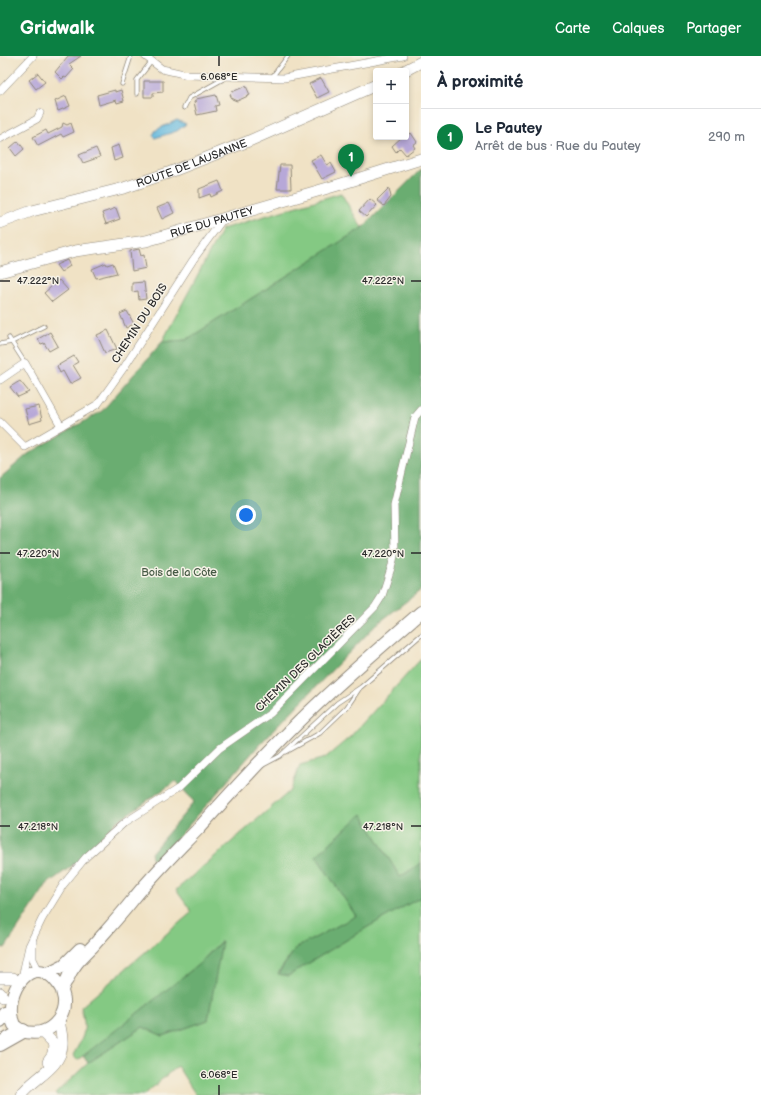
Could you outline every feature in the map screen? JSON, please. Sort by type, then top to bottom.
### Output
[{"type":"highway","points":[[0,1044],[23,1031]]},
{"type":"main road","points":[[62,990],[76,965],[134,898],[248,774],[329,693],[421,612]]},
{"type":"main road","points":[[43,972],[53,978],[62,990],[64,1005],[59,1020],[49,1029],[42,1032],[23,1031],[2,1017],[2,995],[5,990],[18,976],[43,972],[67,962],[115,914],[134,898]]},
{"type":"street","points":[[0,91],[33,56]]},
{"type":"street","points":[[145,56],[162,69],[188,75],[230,75],[284,78],[403,56]]},
{"type":"street","points":[[409,68],[421,62]]},
{"type":"street","name":"ROUTE DE LAUSANNE","points":[[0,222],[32,211],[124,188],[168,173],[256,138],[373,86]]},
{"type":"street","points":[[0,139],[36,119],[40,113]]},
{"type":"street","name":"RUE DU PAUTEY","points":[[0,272],[75,252],[146,241],[370,176],[421,159]]},
{"type":"street","name":"CHEMIN DU BOIS","points":[[0,422],[25,447],[98,404],[125,366],[193,260],[223,219]]},
{"type":"street","points":[[0,380],[25,363],[61,426]]},
{"type":"street","name":"CHEMIN DES GLACIÈRES","points":[[18,976],[28,946],[42,919],[63,885],[98,846],[124,823],[179,788],[220,748],[271,713],[375,607],[382,596],[392,565],[395,552],[394,505],[415,417],[421,410]]},
{"type":"street","name":"CHEMIN DES GLACIÈRES","points":[[34,936],[32,956],[43,972]]},
{"type":"street","points":[[0,978],[18,976]]},
{"type":"street","points":[[20,1095],[38,1077],[55,1064],[59,1057],[62,1044],[59,1020]]},
{"type":"street","points":[[38,1077],[53,1055],[54,1049],[51,1040],[42,1032]]},
{"type":"lane","points":[[122,84],[131,56]]},
{"type":"lane","points":[[272,77],[288,56]]},
{"type":"lane","points":[[137,94],[137,80],[151,62]]},
{"type":"lane","points":[[184,108],[189,98],[230,75]]},
{"type":"lane","points":[[0,344],[12,342],[44,326]]},
{"type":"lane","points":[[10,338],[25,363]]},
{"type":"lane","points":[[280,756],[336,703],[361,687],[421,635]]},
{"type":"lane","points":[[248,774],[320,733],[347,707],[361,687]]},
{"type":"green space","name":"Bois de la Côte","points":[[421,169],[421,590],[377,624],[260,744],[154,865],[151,853],[194,802],[176,781],[116,822],[76,863],[47,884],[5,948],[0,947],[0,478],[28,454],[102,411],[162,342],[186,340],[362,228]]},
{"type":"green space","points":[[341,193],[362,228],[186,340],[162,342],[222,229]]},
{"type":"green space","points":[[421,659],[421,863],[400,877],[362,814],[316,856],[356,916],[296,948],[278,973],[288,976],[366,928],[421,897],[421,1095],[196,1095],[177,1066],[144,1095],[56,1095],[55,1094],[88,1063],[143,1027],[163,1036],[208,1020],[221,941],[198,965],[90,1051],[77,1060],[73,1055],[84,1032],[81,1007],[192,912],[176,890],[291,790],[300,765],[325,758],[350,737]]},
{"type":"green space","points":[[362,814],[400,877],[421,863],[421,897],[366,928],[288,976],[278,974],[296,948],[356,916],[316,856]]},
{"type":"green space","points":[[222,941],[208,1020],[163,1036],[143,1027],[88,1063],[83,1056],[198,965]]},
{"type":"water","points":[[177,120],[186,124],[177,131],[155,138],[153,135],[156,130]]},
{"type":"building","points":[[68,56],[81,56],[69,64],[74,69],[66,78],[64,77],[62,79],[55,72]]},
{"type":"building","points":[[38,73],[45,82],[36,89],[29,80]]},
{"type":"building","points":[[321,78],[329,92],[317,98],[309,84]]},
{"type":"building","points":[[144,81],[163,81],[163,92],[153,93],[153,97],[144,97]]},
{"type":"building","points":[[246,86],[250,95],[237,101],[232,99],[230,94],[232,92]]},
{"type":"building","points":[[115,90],[115,92],[121,90],[124,101],[117,103],[116,100],[99,105],[97,95]]},
{"type":"building","points":[[216,95],[219,105],[215,106],[216,111],[197,115],[194,102],[196,99]]},
{"type":"building","points":[[66,96],[70,106],[58,111],[55,101]]},
{"type":"building","points":[[63,123],[67,125],[71,123],[74,132],[63,137],[61,134],[38,146],[33,137],[46,130],[48,134],[62,127]]},
{"type":"building","points":[[411,133],[417,142],[413,145],[415,148],[406,155],[400,148],[396,152],[392,146],[399,140],[409,140],[409,135]]},
{"type":"building","points":[[18,141],[24,149],[16,156],[10,148]]},
{"type":"building","points":[[119,145],[123,158],[114,161],[111,148]]},
{"type":"building","points":[[96,148],[100,157],[83,163],[79,155]]},
{"type":"building","points":[[321,155],[327,165],[331,163],[336,172],[322,179],[311,160]]},
{"type":"building","points":[[280,165],[290,165],[291,189],[277,189]]},
{"type":"building","points":[[219,181],[223,191],[211,197],[210,194],[199,198],[199,189]]},
{"type":"building","points":[[389,188],[391,197],[384,206],[377,200]]},
{"type":"building","points":[[370,199],[377,205],[366,217],[359,211]]},
{"type":"building","points":[[169,203],[174,213],[162,219],[157,208]]},
{"type":"building","points":[[116,208],[120,219],[106,224],[102,213]]},
{"type":"building","points":[[139,249],[141,256],[144,255],[146,268],[132,271],[130,251]]},
{"type":"building","points":[[67,260],[70,266],[61,272],[56,265]]},
{"type":"building","points":[[106,263],[107,265],[113,263],[117,273],[96,278],[92,269]]},
{"type":"building","points":[[59,280],[68,290],[52,302],[44,293]]},
{"type":"building","points":[[144,282],[146,299],[139,300],[138,291],[132,292],[132,283]]},
{"type":"building","points":[[127,311],[134,324],[126,328],[120,314]]},
{"type":"building","points":[[108,330],[117,349],[105,353],[97,335]]},
{"type":"building","points":[[50,332],[58,346],[49,351],[44,343],[41,344],[38,339]]},
{"type":"building","points":[[74,356],[78,362],[73,365],[81,378],[70,384],[63,371],[60,373],[57,366]]},
{"type":"building","points":[[20,381],[29,392],[18,397],[10,387]]},
{"type":"building","points":[[39,406],[42,420],[29,424],[25,409]]},
{"type":"place","name":"Le Pautey","points":[[351,177]]}]
